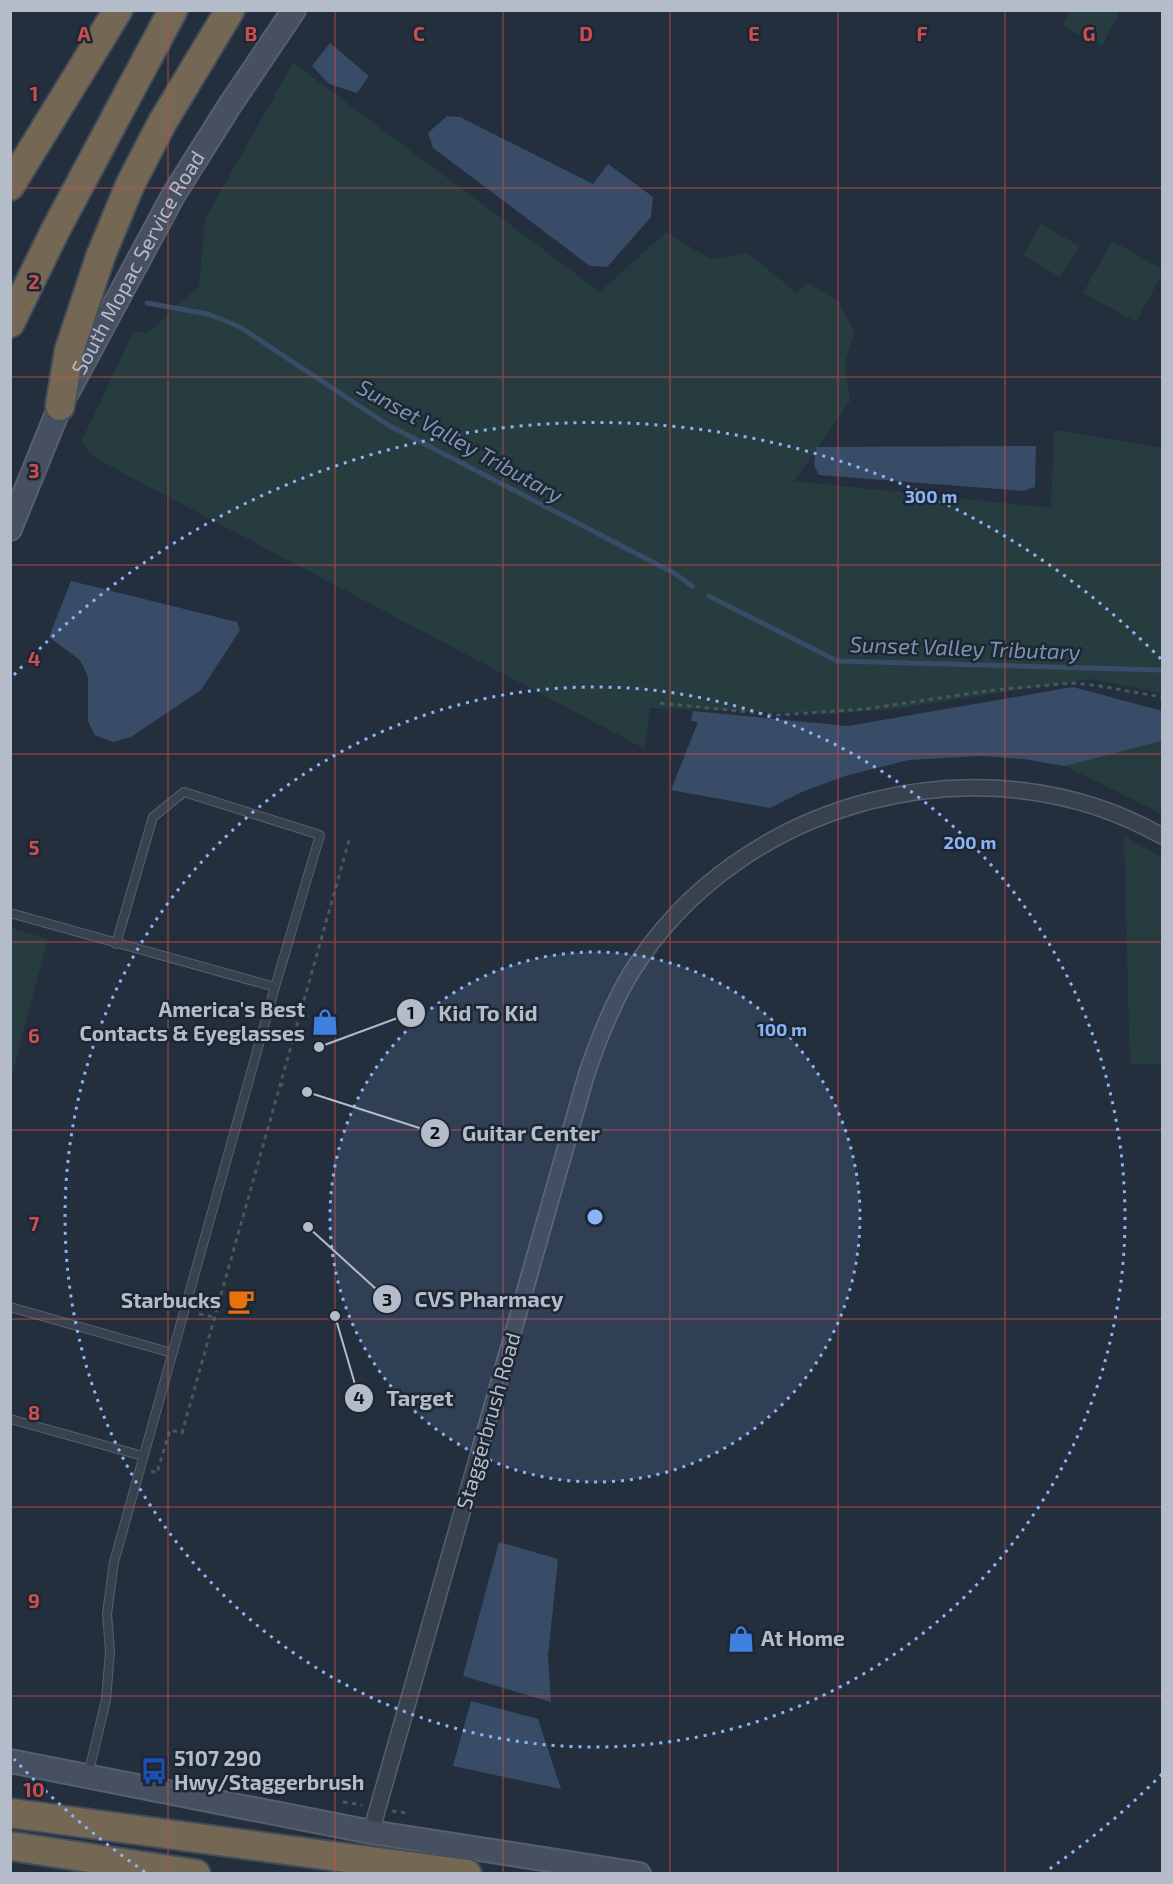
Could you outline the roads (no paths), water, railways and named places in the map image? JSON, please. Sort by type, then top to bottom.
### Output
[{"type":"highway","points":[[10,186],[117,10]]},
{"type":"highway","points":[[10,323],[55,231],[173,10]]},
{"type":"highway","points":[[60,406],[69,351],[101,255],[130,185],[162,123],[230,10]]},
{"type":"highway","points":[[10,1813],[467,1874]]},
{"type":"highway","points":[[10,1846],[196,1874]]},
{"type":"main road","name":"South Mopac Service Road","points":[[10,529],[60,406],[174,194],[294,10]]},
{"type":"main road","points":[[10,1761],[371,1832],[639,1874]]},
{"type":"street","name":"Staggerbrush Road","points":[[371,1832],[586,1076],[602,1027],[632,971],[655,940],[686,904],[706,886],[759,847],[814,819],[868,800],[899,793],[965,787],[1041,793],[1100,808],[1162,836]]},
{"type":"lane","points":[[87,1776],[106,1700],[110,1651],[107,1614],[114,1562],[275,987],[320,835],[184,792],[153,817],[116,944]]},
{"type":"lane","points":[[10,913],[275,987]]},
{"type":"lane","points":[[10,1307],[172,1353]]},
{"type":"lane","points":[[10,1419],[143,1456]]},
{"type":"water","points":[[330,43],[369,76],[357,93],[329,84],[312,66]]},
{"type":"water","points":[[447,116],[460,117],[593,184],[608,164],[653,197],[651,217],[607,267],[590,266],[433,148],[428,133]]},
{"type":"water","points":[[1036,446],[1035,487],[1023,491],[819,475],[814,465],[816,447]]},
{"type":"water","points":[[71,581],[237,622],[240,630],[201,690],[131,737],[113,742],[95,735],[88,721],[88,677],[80,660],[49,637]]},
{"type":"water","points":[[1073,687],[1162,711],[1162,741],[1065,766],[1023,759],[982,756],[909,760],[845,776],[802,792],[770,808],[671,790],[698,722],[691,721],[693,711],[848,726]]},
{"type":"water","points":[[499,1542],[558,1559],[548,1656],[551,1702],[463,1676]]},
{"type":"water","points":[[471,1701],[538,1719],[561,1789],[453,1766]]},
{"type":"waterway","name":"Sunset Valley Tributary","points":[[147,303],[208,314],[240,327],[388,425],[674,573],[692,586]]},
{"type":"waterway","name":"Sunset Valley Tributary","points":[[709,596],[837,661],[1162,670]]},
{"type":"place","name":"America's Best Contacts & Eyeglasses","points":[[325,1022]]},
{"type":"place","name":"Kid To Kid","points":[[319,1047]]},
{"type":"place","name":"Guitar Center","points":[[307,1092]]},
{"type":"place","name":"CVS Pharmacy","points":[[308,1227]]},
{"type":"place","name":"Starbucks","points":[[241,1301]]},
{"type":"place","name":"Target","points":[[335,1316]]},
{"type":"place","name":"At Home","points":[[741,1639]]},
{"type":"place","name":"5107 290 Hwy/Staggerbrush","points":[[154,1771]]}]
